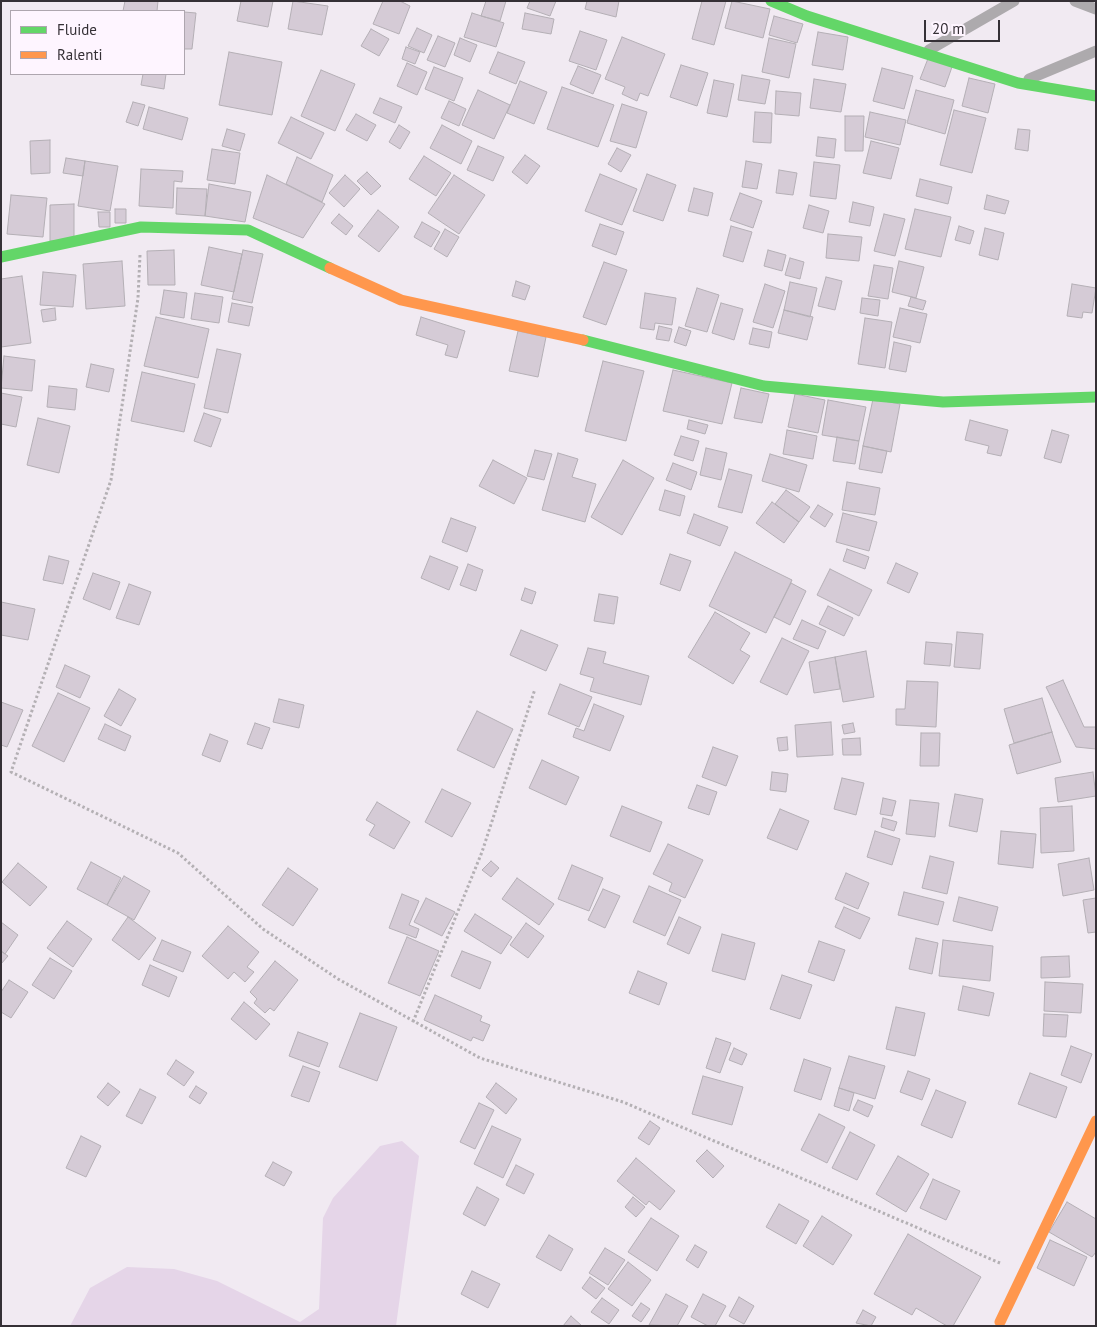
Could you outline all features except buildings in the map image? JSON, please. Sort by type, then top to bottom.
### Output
[{"type":"street","points":[[771,1],[807,16],[926,52],[1018,83],[1096,96]]},
{"type":"street","points":[[1,257],[142,227],[248,230],[401,300],[539,329],[764,386],[943,402],[1096,397]]},
{"type":"street","points":[[1000,1322],[1096,1121]]},
{"type":"lane","points":[[926,52],[1014,1]]},
{"type":"lane","points":[[1075,1],[1096,9]]},
{"type":"lane","points":[[1018,83],[1096,50]]},
{"type":"path","points":[[142,227],[138,298],[111,480],[11,772],[178,853],[263,929],[338,980],[480,1058],[623,1102],[1023,1273]]},
{"type":"path","points":[[413,1022],[482,852],[535,689]]},
{"type":"shaded area","points":[[402,1141],[419,1156],[396,1326],[70,1326],[90,1288],[127,1267],[174,1269],[217,1281],[300,1322],[319,1309],[323,1218],[333,1198],[380,1146]]},
{"type":"traffic: fast","points":[[771,1],[807,16],[1018,83],[1096,96]]},
{"type":"traffic: fast","points":[[1,257],[141,227],[248,230],[330,268]]},
{"type":"traffic: fast","points":[[583,340],[764,386],[943,402],[1096,397]]},
{"type":"traffic: slow","points":[[330,268],[401,300],[583,340]]},
{"type":"traffic: slow","points":[[1000,1322],[1096,1121]]}]
